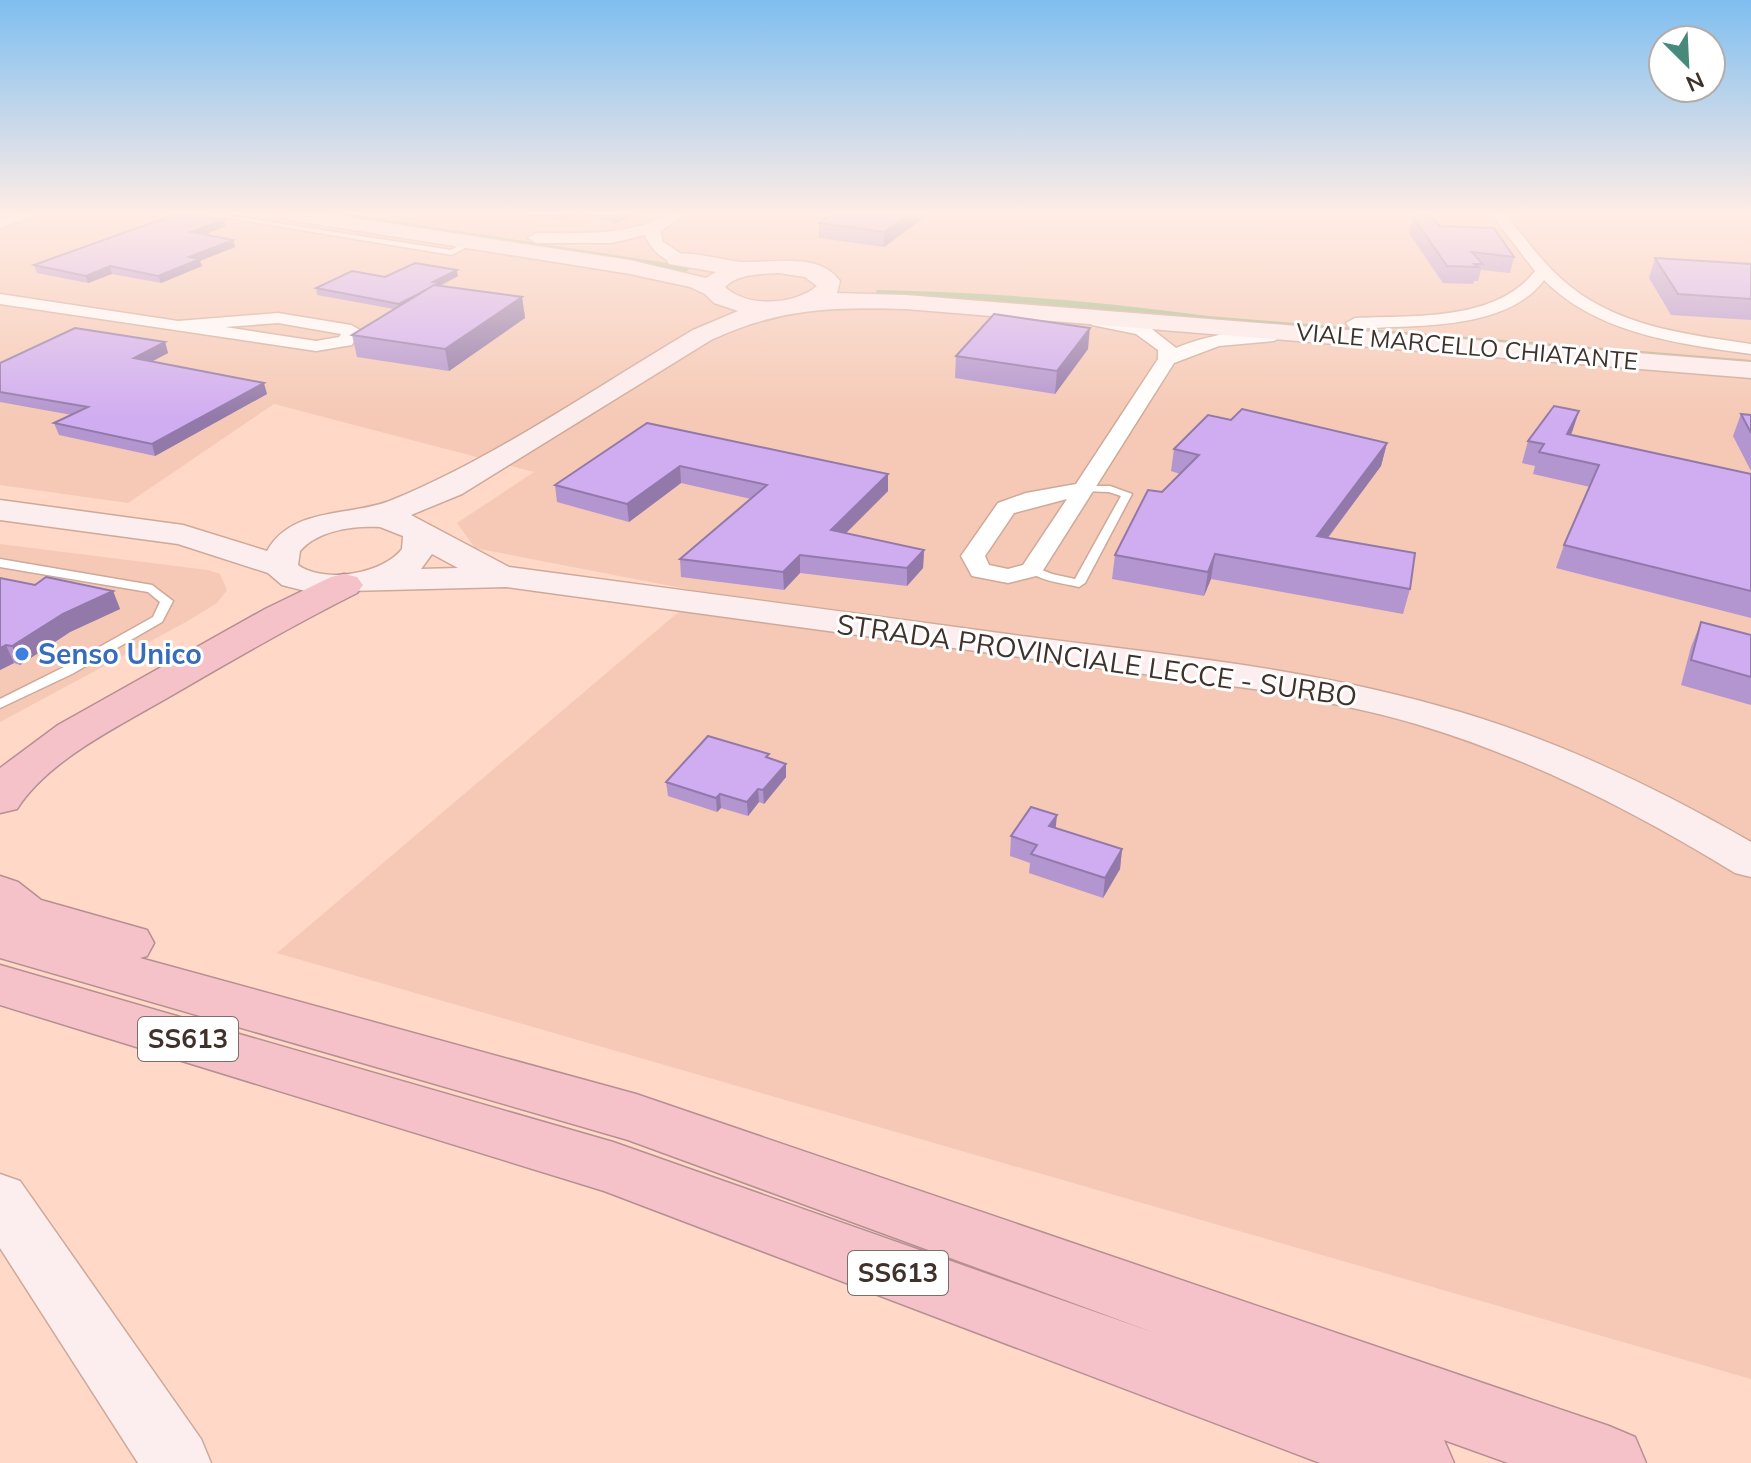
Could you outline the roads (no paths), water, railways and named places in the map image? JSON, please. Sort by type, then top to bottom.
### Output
[{"type":"highway","points":[[0,763],[107,696],[248,616],[284,571]]},
{"type":"highway","points":[[0,798],[4,787],[74,734],[279,617],[356,583]]},
{"type":"highway","points":[[0,894],[23,913],[279,986],[368,1042]]},
{"type":"highway","name":"SS613","points":[[0,939],[636,1118],[1609,1463]]},
{"type":"highway","name":"SS613","points":[[0,985],[613,1168],[1417,1463]]},
{"type":"street","name":"VIALE MARCELLO CHIATANTE","points":[[697,282],[743,305],[788,306],[865,300],[1751,370]]},
{"type":"street","points":[[702,335],[718,319],[723,307],[716,293],[719,282]]},
{"type":"street","points":[[0,510],[183,535],[316,527],[337,521],[379,517],[451,487],[702,335],[732,321],[824,294],[829,288],[828,282]]},
{"type":"street","name":"VIALE MARCELLO CHIATANTE","points":[[863,282],[972,287],[1355,323],[1751,352]]},
{"type":"street","points":[[1355,323],[1444,317],[1503,305],[1538,282]]},
{"type":"street","points":[[1556,282],[1577,300],[1605,314],[1751,352]]},
{"type":"street","points":[[0,299],[178,326],[316,346],[346,341],[351,330],[278,318],[178,326]]},
{"type":"street","points":[[1010,310],[1118,323],[1142,330],[1167,348],[1167,359]]},
{"type":"street","points":[[1084,489],[1034,498],[1006,508],[973,556],[980,571],[1008,576],[1032,570],[1084,489],[1167,359],[1184,349],[1237,336],[1312,334]]},
{"type":"street","points":[[356,583],[406,565],[417,554],[422,543],[416,530],[451,487]]},
{"type":"street","name":"STRADA PROVINCIALE LECCE - SURBO","points":[[379,517],[416,530],[506,577]]},
{"type":"street","points":[[284,571],[280,556],[287,546],[316,527]]},
{"type":"street","points":[[183,535],[284,571]]},
{"type":"street","name":"STRADA PROVINCIALE LECCE - SURBO","points":[[284,571],[303,582],[506,577],[1261,679],[1351,696],[1428,715],[1513,742],[1600,778],[1666,811],[1751,862]]},
{"type":"street","points":[[0,1199],[177,1463]]},
{"type":"lane","points":[[1032,570],[1079,583],[1127,494],[1110,489],[1084,489]]},
{"type":"lane","points":[[0,563],[152,589],[167,601],[158,619],[67,671],[0,704]]},
{"type":"place","name":"Senso Unico","points":[[22,654]]}]
